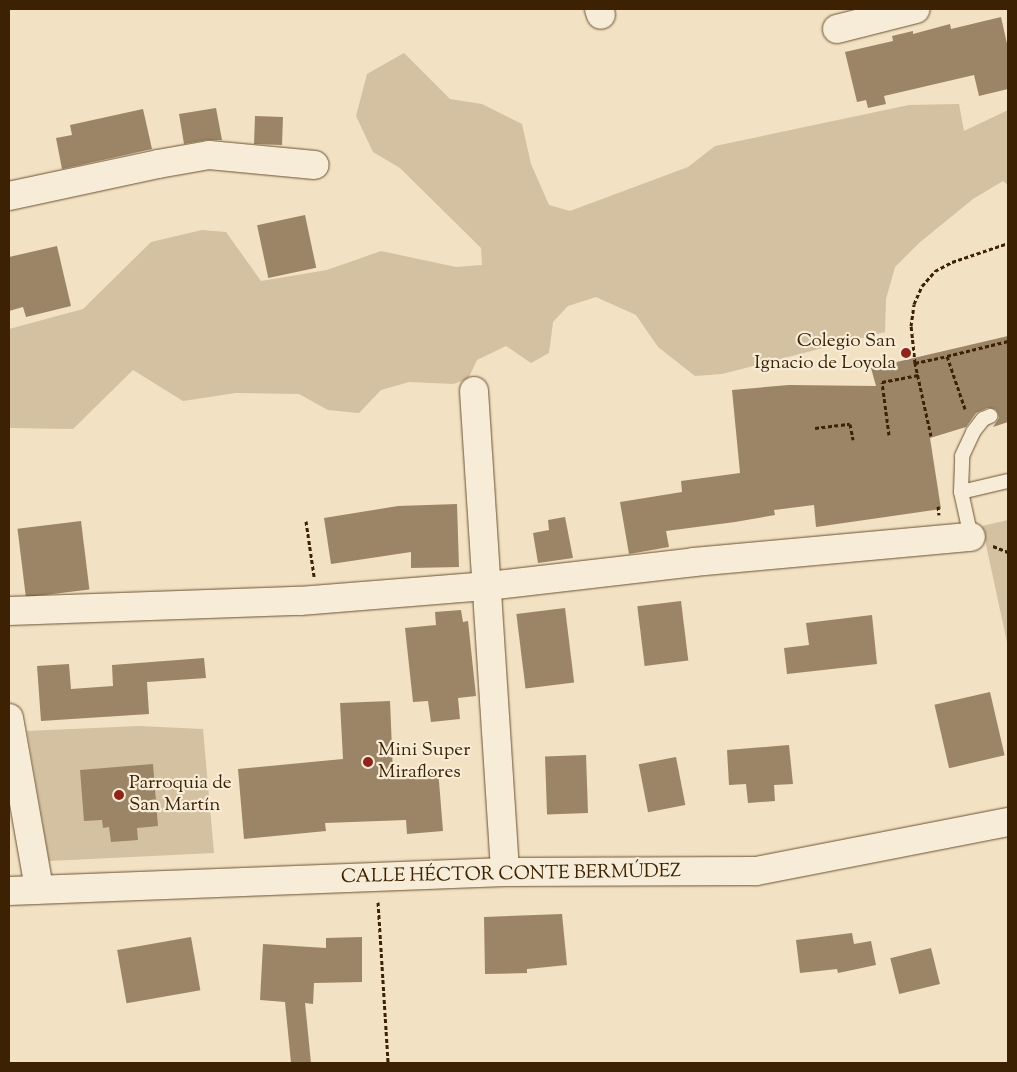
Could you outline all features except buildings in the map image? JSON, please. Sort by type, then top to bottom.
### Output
[{"type":"street","points":[[837,29],[916,9]]},
{"type":"street","points":[[9,196],[210,155],[315,165]]},
{"type":"street","points":[[474,391],[505,872]]},
{"type":"street","points":[[9,611],[318,599],[488,586],[694,562],[970,537]]},
{"type":"street","points":[[9,718],[39,889]]},
{"type":"street","name":"CALLE HÉCTOR CONTE BERMÚDEZ","points":[[9,891],[505,872],[756,871],[1008,822]]},
{"type":"lane","points":[[970,537],[961,492],[960,465],[964,448],[980,423],[990,416]]},
{"type":"lane","points":[[961,492],[1008,481]]},
{"type":"path","points":[[931,436],[915,363],[911,326],[914,304],[922,286],[934,272],[952,262],[1008,243]]},
{"type":"path","points":[[915,363],[1008,341]]},
{"type":"path","points":[[947,356],[965,409]]},
{"type":"path","points":[[889,434],[882,382],[918,375]]},
{"type":"path","points":[[815,428],[850,424],[853,440]]},
{"type":"path","points":[[306,522],[318,599]]},
{"type":"path","points":[[376,877],[388,1063]]},
{"type":"shaded area","points":[[404,53],[450,99],[482,104],[522,124],[531,164],[549,205],[570,211],[688,167],[715,146],[909,105],[959,104],[964,131],[1008,110],[1008,185],[1003,181],[973,199],[919,243],[895,267],[886,299],[885,332],[722,374],[695,376],[658,347],[636,315],[596,297],[568,306],[553,322],[549,353],[531,363],[506,346],[477,360],[468,379],[453,384],[409,382],[381,390],[359,413],[328,410],[299,394],[236,393],[183,401],[133,370],[73,429],[9,428],[9,329],[83,309],[151,242],[202,230],[226,232],[261,281],[327,270],[381,251],[456,267],[482,265],[481,248],[400,168],[373,152],[356,116],[367,74]]},
{"type":"shaded area","points":[[1008,520],[1008,647],[982,526]]},
{"type":"shaded area","points":[[139,726],[203,729],[214,853],[49,861],[27,731]]},
{"type":"place","name":"Colegio San Ignacio de Loyola","points":[[906,353]]},
{"type":"place","name":"Mini Super Miraflores","points":[[368,762]]},
{"type":"place","name":"Parroquia de San Martín","points":[[119,795]]}]
